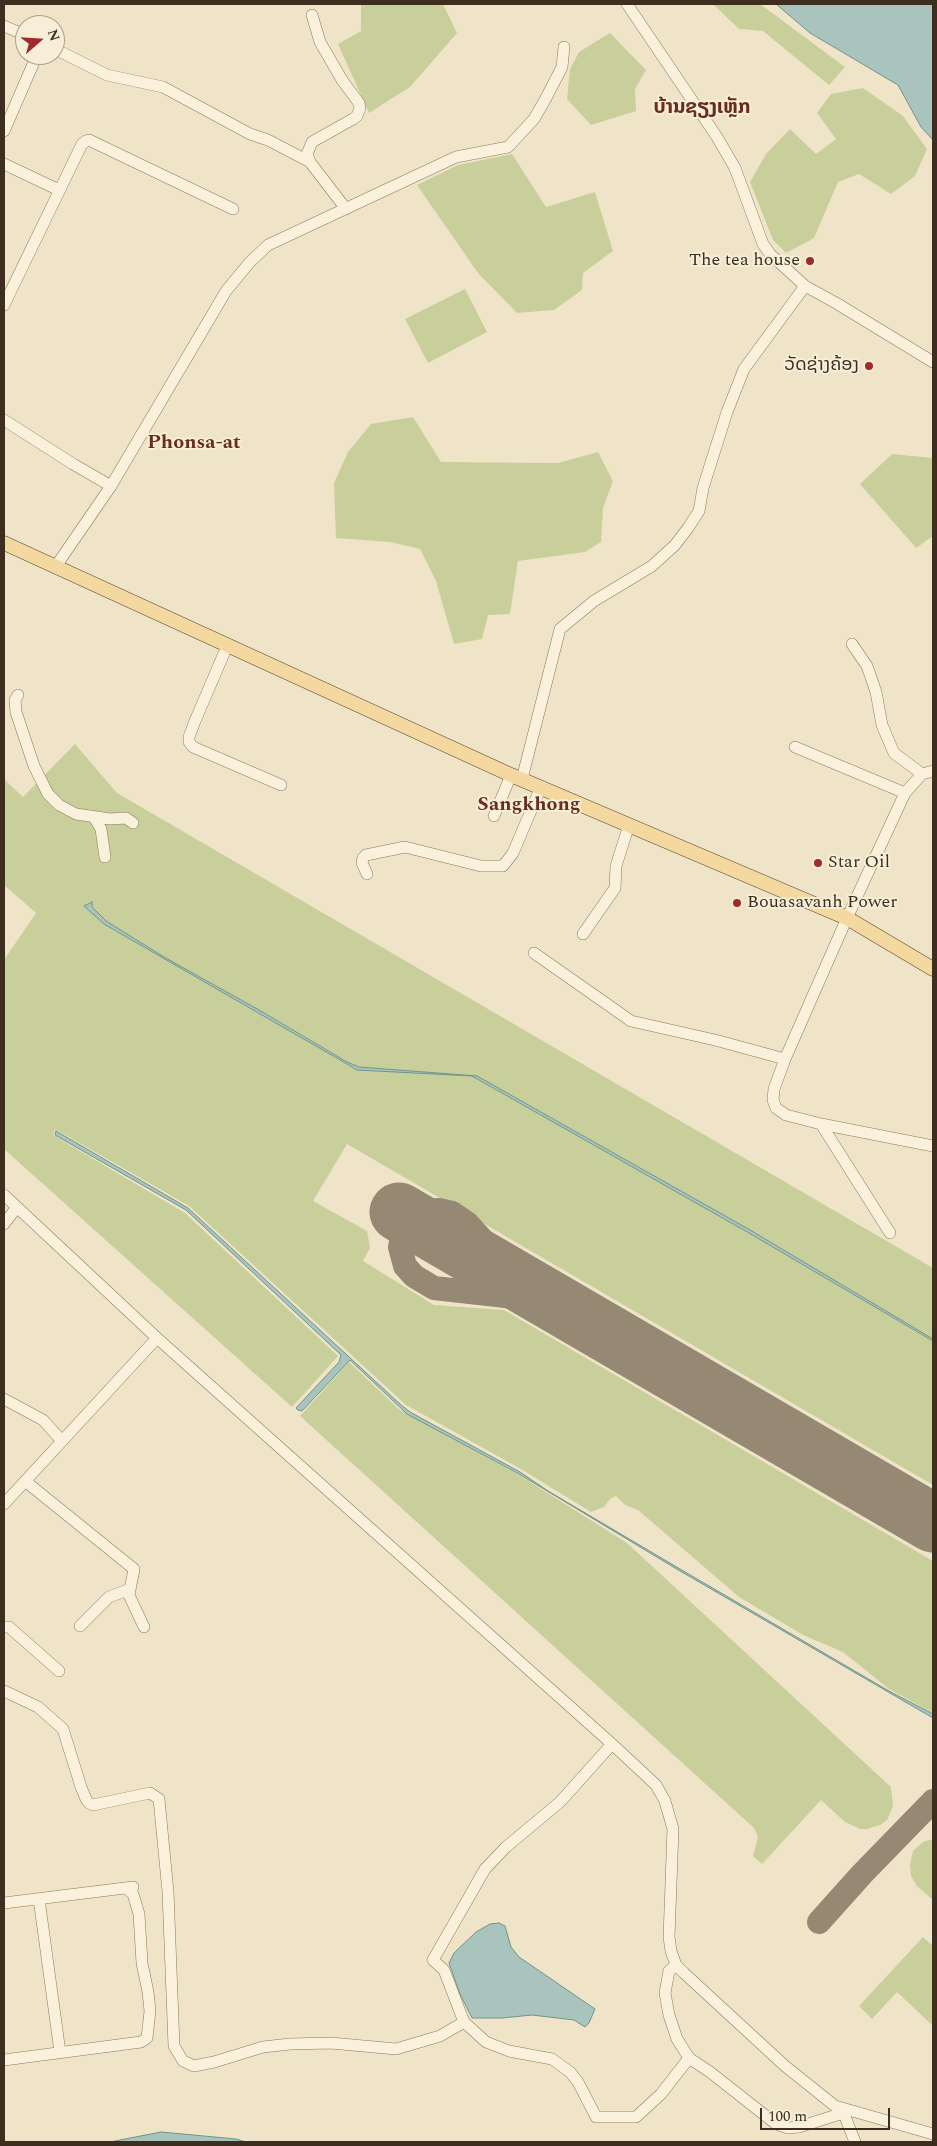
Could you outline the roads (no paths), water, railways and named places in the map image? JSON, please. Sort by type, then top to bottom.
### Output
[{"type":"main road","points":[[4,542],[517,777],[847,918],[933,968]]},
{"type":"street","points":[[627,4],[717,137],[735,168],[763,244],[770,254],[805,286],[933,362]]},
{"type":"street","points":[[312,15],[320,42],[342,80],[359,103],[360,108],[357,116],[353,119],[312,142],[307,154],[310,162],[346,209]]},
{"type":"street","points":[[56,566],[111,486],[226,291],[250,262],[268,246],[456,157],[508,147],[534,119],[562,67],[564,46]]},
{"type":"street","points":[[65,54],[107,75],[162,87],[250,134],[268,140],[310,162]]},
{"type":"street","points":[[4,131],[34,65]]},
{"type":"street","points":[[5,300],[82,144],[89,140],[232,209]]},
{"type":"street","points":[[4,164],[59,190]]},
{"type":"street","points":[[494,816],[517,777],[560,629],[594,601],[652,566],[675,545],[688,528],[699,511],[703,488],[726,412],[744,369],[805,286]]},
{"type":"street","points":[[4,420],[111,486]]},
{"type":"street","points":[[228,644],[195,720],[189,737],[190,742],[193,747],[281,785]]},
{"type":"street","points":[[852,644],[867,666],[876,692],[882,725],[894,753],[922,774]]},
{"type":"street","points":[[18,695],[15,700],[16,712],[34,766],[48,794],[59,805],[76,814],[94,817],[126,818],[133,823]]},
{"type":"street","points":[[795,748],[905,793]]},
{"type":"street","points":[[933,771],[922,774],[905,793],[785,1059],[774,1088],[773,1100],[776,1108],[786,1115],[821,1124],[933,1146]]},
{"type":"street","points":[[367,874],[362,863],[366,855],[405,847],[481,866],[503,866],[512,853],[541,787]]},
{"type":"street","points":[[94,817],[100,829],[105,857]]},
{"type":"street","points":[[583,934],[616,888],[616,866],[629,825]]},
{"type":"street","points":[[534,953],[631,1021],[715,1040],[785,1059]]},
{"type":"street","points":[[821,1124],[890,1233]]},
{"type":"street","points":[[4,1195],[157,1338],[656,1785],[670,1815],[674,1844],[669,1937],[671,1952],[676,1965],[785,2066],[842,2111],[933,2134]]},
{"type":"street","points":[[4,1224],[17,1207]]},
{"type":"street","points":[[4,1504],[157,1338]]},
{"type":"street","points":[[4,1400],[43,1420],[62,1441]]},
{"type":"street","points":[[25,1481],[132,1566],[135,1573],[130,1589],[130,1602],[144,1627]]},
{"type":"street","points":[[80,1626],[109,1598],[130,1589]]},
{"type":"street","points":[[4,1627],[9,1627],[60,1672]]},
{"type":"street","points":[[4,1691],[38,1707],[63,1729],[84,1793],[90,1803],[93,1805],[150,1793],[159,1799],[168,1892],[174,2046],[183,2061],[194,2066],[263,2047],[290,2044],[330,2043],[396,2049],[440,2036],[464,2022]]},
{"type":"street","points":[[612,1744],[560,1802],[506,1847],[485,1869],[434,1956],[434,1962],[444,1970],[464,2022],[486,2042],[509,2051],[552,2059],[570,2072],[578,2082],[594,2116],[599,2118],[636,2117],[661,2094],[689,2058]]},
{"type":"street","points":[[4,1903],[131,1887],[139,1914],[142,1963],[150,2011],[150,2027],[147,2038],[141,2042],[4,2060]]},
{"type":"street","points":[[39,1899],[60,2052]]},
{"type":"street","points":[[676,1965],[669,1971],[665,1993],[669,2015],[677,2038],[689,2058],[710,2072],[776,2124],[788,2128],[799,2128],[842,2111]]},
{"type":"street","points":[[842,2111],[855,2142]]},
{"type":"water","points":[[776,4],[933,4],[933,140],[921,127],[898,85],[810,33]]},
{"type":"water","points":[[92,902],[92,907],[106,921],[164,957],[347,1062],[359,1067],[477,1076],[750,1230],[933,1339],[933,1341],[749,1233],[472,1076],[357,1070],[104,924],[84,906]]},
{"type":"water","points":[[56,1131],[188,1208],[410,1412],[520,1472],[548,1491],[680,1569],[889,1691],[933,1714],[933,1718],[675,1568],[519,1474],[407,1414],[350,1360],[302,1411],[298,1410],[296,1408],[339,1362],[341,1355],[186,1210],[55,1135]]},
{"type":"water","points":[[499,1923],[505,1926],[511,1947],[519,1957],[595,2009],[589,2023],[585,2027],[574,2020],[532,2015],[472,2018],[460,1994],[449,1963],[454,1953],[476,1932],[490,1924]]},
{"type":"water","points":[[161,2132],[236,2139],[246,2142],[110,2142]]},
{"type":"place","name":"The tea house","points":[[810,261]]},
{"type":"place","name":"ວັດຊ່າງຄ້ອງ","points":[[869,366]]},
{"type":"place","name":"Star Oil","points":[[818,863]]},
{"type":"place","name":"Bouasavanh Power","points":[[737,903]]},
{"type":"district","name":"ບ້ານຊຽງເຫຼັກ","points":[[702,109]]},
{"type":"district","name":"Phonsa-at","points":[[194,444]]},
{"type":"district","name":"Sangkhong","points":[[529,806]]}]
